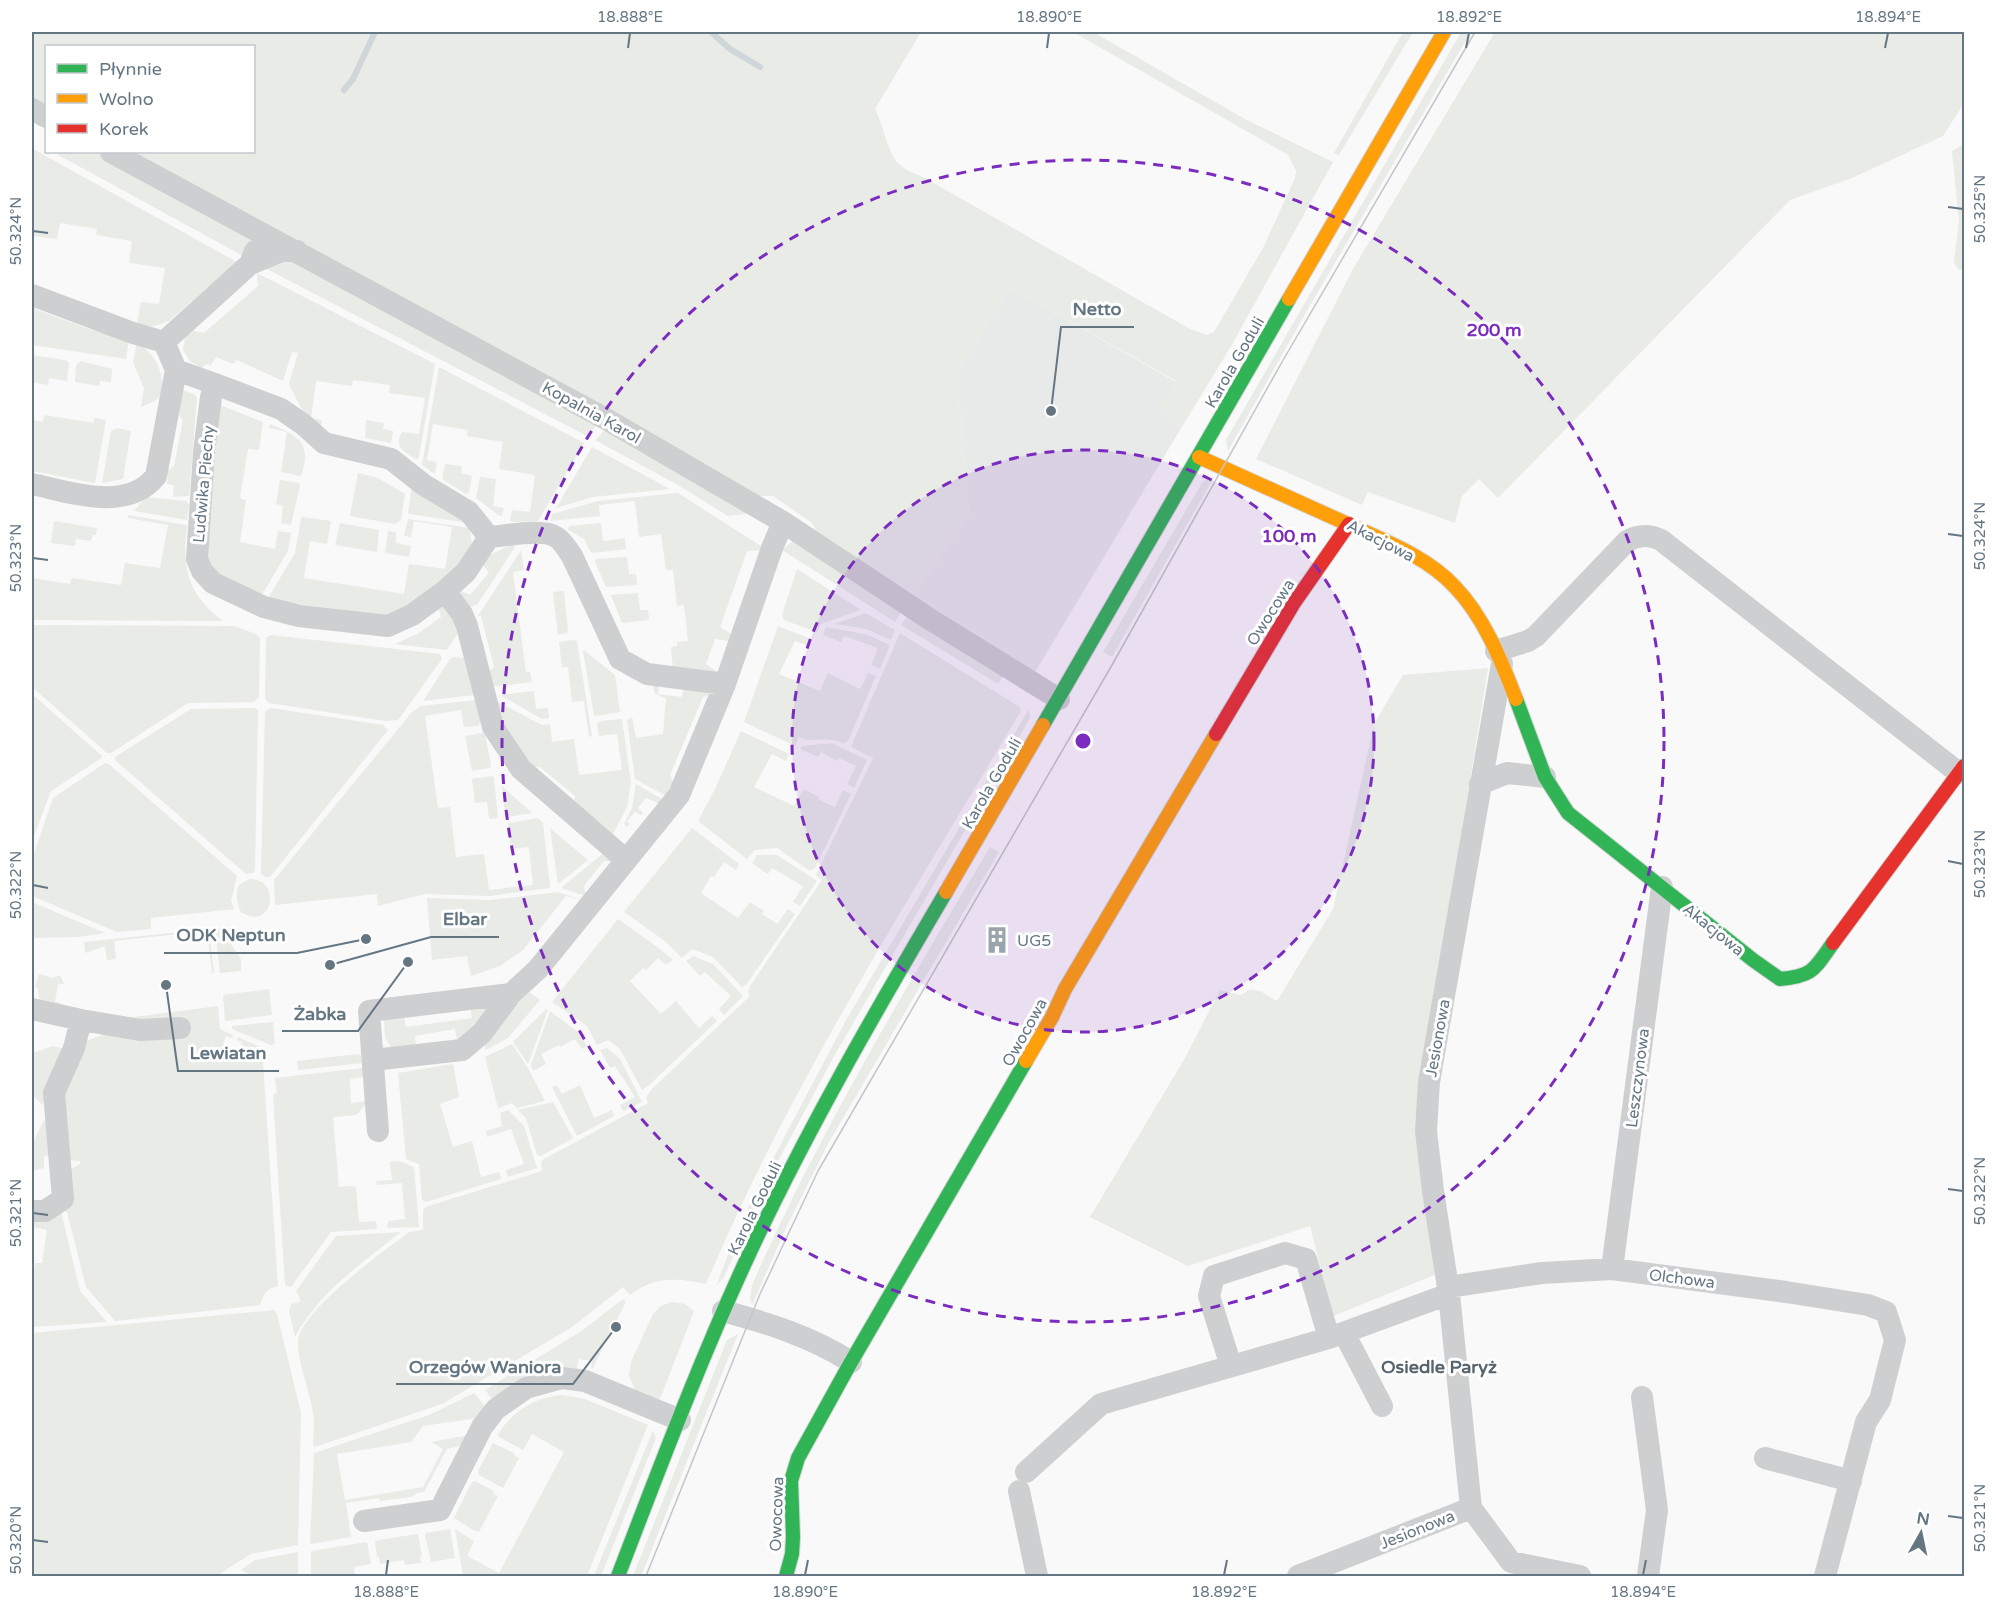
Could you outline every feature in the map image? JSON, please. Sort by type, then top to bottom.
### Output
[{"type":"street","name":"Karola Goduli","points":[[618,1576],[723,1311],[820,1113],[901,968],[1444,32]]},
{"type":"street","name":"Kopalnia Karol","points":[[113,153],[606,419],[783,522],[931,620],[1059,699]]},
{"type":"street","points":[[250,264],[257,244],[255,229]]},
{"type":"street","points":[[164,342],[250,264],[281,251],[297,251]]},
{"type":"street","points":[[32,295],[133,333],[164,342]]},
{"type":"street","points":[[32,484],[118,498],[138,491],[150,483],[156,476],[176,370],[164,342]]},
{"type":"street","points":[[176,370],[281,410],[304,425],[324,443],[391,459],[424,486],[469,512],[489,537],[540,533],[554,535],[572,556],[621,659],[647,674],[725,684]]},
{"type":"street","name":"Ludwika Piechy","points":[[215,384],[211,397],[204,452],[197,559],[202,571],[213,583],[264,607],[299,616],[388,626],[412,615],[445,591],[466,572],[489,537]]},
{"type":"street","name":"Akacjowa","points":[[1199,457],[1349,524],[1428,564],[1455,586],[1474,611],[1499,657],[1545,777],[1568,813],[1780,979],[1800,977],[1812,972],[1962,770],[1661,540],[1651,536],[1627,541],[1536,636],[1499,657]]},
{"type":"street","points":[[373,1060],[462,1050],[482,1033],[511,994],[538,969],[679,795],[725,684],[783,522]]},
{"type":"street","name":"Owocowa","points":[[786,1576],[792,1554],[791,1481],[794,1469],[851,1362],[1052,1017],[1065,989],[1130,878],[1294,603],[1349,524]]},
{"type":"street","points":[[445,591],[462,614],[467,626],[493,727],[521,769],[626,861]]},
{"type":"street","name":"Jesionowa","points":[[1298,1576],[1471,1508],[1449,1291],[1426,1131],[1429,1083],[1480,784],[1499,657]]},
{"type":"street","points":[[1480,784],[1507,772],[1545,777]]},
{"type":"street","name":"Leszczynowa","points":[[1612,1269],[1662,887]]},
{"type":"street","points":[[378,1131],[369,1011],[511,994]]},
{"type":"street","points":[[32,1009],[140,1030],[180,1028]]},
{"type":"street","points":[[32,1211],[45,1211],[63,1199],[54,1093],[74,1048],[81,1020]]},
{"type":"street","points":[[1231,1366],[1209,1296],[1214,1276],[1285,1252],[1306,1259],[1337,1336],[1383,1406]]},
{"type":"street","name":"Olchowa","points":[[1449,1291],[1542,1273],[1612,1269],[1786,1292],[1868,1305],[1886,1312],[1895,1340],[1880,1400],[1866,1422],[1851,1480]]},
{"type":"street","points":[[1037,1576],[1022,1481],[1101,1404],[1337,1336],[1449,1291]]},
{"type":"street","points":[[723,1311],[790,1331],[826,1347],[851,1362]]},
{"type":"street","points":[[364,1521],[440,1510],[482,1427],[496,1409],[526,1388],[562,1378],[585,1381],[680,1420]]},
{"type":"street","points":[[1642,1397],[1657,1510],[1648,1576]]},
{"type":"street","points":[[1766,1458],[1851,1480],[1825,1576]]},
{"type":"street","points":[[1471,1508],[1508,1569],[1580,1576]]},
{"type":"shaded area","points":[[32,32],[921,32],[875,109],[896,161],[905,169],[925,178],[1190,329],[1207,335],[1214,332],[1263,248],[1295,178],[1296,171],[1288,155],[1073,32],[1093,32],[1245,119],[1333,162],[1230,348],[1180,430],[1160,408],[1176,381],[1009,287],[957,375],[969,513],[912,597],[820,538],[812,523],[773,496],[753,496],[121,153],[255,153],[255,45],[45,45],[45,111],[32,104]]},
{"type":"shaded area","points":[[1403,32],[1413,32],[1339,155],[1334,153]]},
{"type":"shaded area","points":[[1461,32],[1471,32],[1309,307],[1228,451],[1226,440]]},
{"type":"shaded area","points":[[1495,32],[1964,32],[1964,103],[1943,136],[1852,178],[1790,200],[1498,498],[1479,479],[1462,496],[1455,523],[1368,492],[1362,505],[1256,459],[1353,269]]},
{"type":"shaded area","points":[[1964,144],[1964,270],[1958,269],[1954,263],[1959,221],[1952,151]]},
{"type":"shaded area","points":[[33,149],[237,262],[169,321],[155,326],[136,327],[141,302],[159,304],[165,268],[129,263],[132,241],[96,235],[97,229],[60,223],[57,239],[32,236]]},
{"type":"shaded area","points":[[55,153],[98,153],[248,235],[252,242],[243,256]]},
{"type":"shaded area","points":[[289,258],[598,424],[587,436],[263,267]]},
{"type":"shaded area","points":[[257,273],[435,364],[417,460],[401,449],[399,442],[402,432],[419,434],[425,398],[389,393],[390,385],[353,380],[352,386],[316,381],[311,418],[322,420],[321,427],[305,416],[289,384],[298,353],[292,352],[283,381],[237,360],[233,364],[216,357],[211,365],[207,364],[201,368],[189,360],[183,350],[185,338],[193,331],[204,333],[258,286]]},
{"type":"shaded area","points":[[1009,287],[1176,382],[1161,408],[1180,430],[1034,674],[912,597],[969,513],[957,375]]},
{"type":"shaded area","points":[[32,308],[92,330],[99,327],[129,339],[126,359],[32,345]]},
{"type":"shaded area","points":[[137,342],[154,358],[162,378],[162,394],[156,400],[141,407],[144,388],[133,362]]},
{"type":"shaded area","points":[[32,355],[65,360],[69,363],[67,381],[49,378],[48,385],[32,382]]},
{"type":"shaded area","points":[[81,361],[112,369],[111,382],[100,381],[99,386],[75,382],[76,365]]},
{"type":"shaded area","points":[[439,367],[584,443],[538,521],[512,522],[510,520],[512,510],[530,512],[535,475],[499,469],[503,442],[467,436],[468,430],[433,424],[427,460],[437,462],[435,474],[422,465]]},
{"type":"shaded area","points":[[180,389],[194,394],[197,398],[189,496],[173,497],[174,485],[167,484],[168,474],[164,473],[174,466],[183,420],[174,409]]},
{"type":"shaded area","points":[[220,405],[263,422],[259,450],[248,449],[240,498],[246,500],[240,542],[275,549],[278,531],[291,533],[288,551],[260,598],[220,581],[204,559]]},
{"type":"shaded area","points":[[44,415],[93,423],[95,418],[106,420],[95,483],[32,471],[32,420],[43,422]]},
{"type":"shaded area","points":[[366,420],[384,423],[383,429],[393,431],[391,443],[365,438]]},
{"type":"shaded area","points":[[270,424],[281,429],[286,432],[269,428]]},
{"type":"shaded area","points":[[117,428],[131,431],[123,479],[102,483],[111,431]]},
{"type":"shaded area","points":[[606,429],[751,513],[728,516],[678,485],[595,440]]},
{"type":"shaded area","points":[[287,432],[297,438],[304,448],[305,462],[300,476],[281,472]]},
{"type":"shaded area","points":[[592,447],[670,489],[593,497],[556,508]]},
{"type":"shaded area","points":[[445,464],[462,466],[461,473],[472,476],[469,493],[466,494],[442,479]]},
{"type":"shaded area","points":[[358,473],[378,478],[405,494],[401,520],[395,524],[350,516]]},
{"type":"shaded area","points":[[480,477],[496,479],[493,506],[504,508],[502,516],[476,498]]},
{"type":"shaded area","points":[[1214,477],[1112,657],[1103,652],[1203,481]]},
{"type":"shaded area","points":[[280,480],[300,485],[291,525],[281,523],[283,506],[276,504]]},
{"type":"shaded area","points":[[412,485],[468,523],[408,513]]},
{"type":"shaded area","points":[[678,493],[761,546],[762,550],[747,551],[720,627],[733,635],[730,641],[715,639],[706,664],[719,673],[673,670],[671,647],[677,646],[677,642],[688,641],[684,605],[677,606],[673,570],[666,570],[661,534],[639,537],[635,501],[599,505],[600,516],[550,521],[552,514],[598,501]]},
{"type":"shaded area","points":[[146,497],[186,501],[189,504],[187,520],[134,511]]},
{"type":"shaded area","points":[[128,515],[187,525],[185,554],[194,590],[201,601],[223,621],[32,620],[32,578],[70,584],[72,578],[121,585],[125,563],[160,568],[168,525],[128,518]]},
{"type":"shaded area","points":[[303,517],[331,521],[327,544],[310,541],[304,578],[404,594],[409,564],[445,569],[452,527],[414,521],[411,537],[404,536],[408,519],[470,528],[472,546],[467,561],[391,618],[267,600],[295,553]]},
{"type":"shaded area","points":[[54,521],[97,528],[96,535],[93,535],[91,541],[76,539],[75,546],[51,543]]},
{"type":"shaded area","points":[[340,523],[379,530],[377,552],[335,545]]},
{"type":"shaded area","points":[[601,523],[603,541],[625,538],[626,549],[593,553],[584,539],[568,530],[569,526]]},
{"type":"shaded area","points":[[388,531],[396,532],[396,543],[411,546],[409,557],[385,553]]},
{"type":"shaded area","points":[[794,540],[903,609],[895,622],[782,550]]},
{"type":"shaded area","points":[[514,543],[515,547],[477,605],[466,608],[459,590],[470,595],[489,573],[480,561]]},
{"type":"shaded area","points":[[521,550],[524,570],[513,572],[526,672],[530,672],[532,682],[490,687],[487,674],[494,667],[481,616],[478,616]]},
{"type":"shaded area","points":[[627,557],[629,574],[636,574],[637,585],[606,587],[595,562],[596,559]]},
{"type":"shaded area","points":[[797,569],[861,610],[821,624],[817,632],[784,620],[782,615]]},
{"type":"shaded area","points":[[564,591],[568,631],[558,635],[553,592]]},
{"type":"shaded area","points":[[638,593],[640,610],[648,610],[649,620],[622,623],[611,595]]},
{"type":"shaded area","points":[[437,604],[442,604],[452,616],[458,633],[447,650],[395,644],[419,633],[441,617]]},
{"type":"shaded area","points":[[866,613],[895,630],[891,640],[866,629],[834,624]]},
{"type":"shaded area","points":[[909,614],[1004,675],[998,684],[901,625]]},
{"type":"shaded area","points":[[32,625],[234,626],[256,634],[260,638],[259,697],[254,702],[188,703],[111,753],[107,753],[32,687]]},
{"type":"shaded area","points":[[778,626],[811,639],[809,646],[795,641],[779,674],[820,691],[828,673],[860,689],[868,673],[876,676],[848,741],[843,744],[831,740],[810,740],[799,737],[795,746],[744,722]]},
{"type":"shaded area","points":[[826,627],[865,634],[890,645],[880,669],[871,665],[878,648],[844,636],[841,642],[823,635]]},
{"type":"shaded area","points":[[900,633],[1020,707],[1021,711],[895,921],[814,1064],[739,1209],[706,1284],[666,1280],[648,1284],[630,1295],[623,1287],[572,1327],[442,1404],[315,1447],[313,1445],[313,1413],[299,1356],[298,1341],[303,1328],[328,1298],[409,1232],[423,1230],[423,1210],[428,1206],[542,1171],[541,1162],[544,1159],[648,1103],[646,1098],[651,1090],[750,996],[748,993],[750,986],[822,880],[816,875],[873,758],[851,747]]},
{"type":"shaded area","points":[[270,635],[440,654],[442,659],[398,720],[385,721],[269,703],[265,699],[266,638]]},
{"type":"shaded area","points":[[577,641],[592,736],[589,737],[584,701],[572,702],[568,667],[562,667],[559,642]]},
{"type":"shaded area","points":[[584,650],[615,675],[620,712],[594,716]]},
{"type":"shaded area","points":[[465,658],[474,695],[423,701],[450,659]]},
{"type":"shaded area","points":[[1488,668],[1419,1101],[1437,1274],[1333,1316],[1310,1226],[1188,1266],[1090,1217],[1185,1058],[1220,990],[1241,995],[1250,989],[1260,991],[1277,1001],[1333,909],[1374,724],[1403,675]]},
{"type":"shaded area","points":[[660,681],[658,694],[682,697],[684,684],[712,694],[703,697],[670,775],[674,783],[666,796],[635,779],[627,720],[632,717],[636,738],[663,734],[666,698],[655,694],[653,687]]},
{"type":"shaded area","points":[[534,691],[536,709],[548,708],[549,718],[542,719],[500,695]]},
{"type":"shaded area","points":[[32,694],[102,756],[51,791],[32,841]]},
{"type":"shaded area","points":[[493,699],[542,725],[550,724],[552,742],[574,739],[579,775],[622,770],[617,734],[599,736],[597,724],[600,721],[622,719],[631,783],[627,807],[611,838],[574,807],[575,796],[540,767],[529,768],[500,726]]},
{"type":"shaded area","points":[[476,700],[479,726],[464,727],[461,710],[425,716],[438,808],[450,807],[456,857],[484,854],[489,890],[533,885],[529,847],[511,849],[508,823],[538,818],[543,823],[550,888],[490,896],[425,894],[378,906],[377,894],[275,905],[274,880],[412,712],[421,706]]},
{"type":"shaded area","points":[[254,708],[258,710],[255,870],[253,873],[246,874],[115,760],[115,757],[191,709]]},
{"type":"shaded area","points":[[271,708],[383,725],[388,730],[270,877],[265,877],[261,874],[265,711]]},
{"type":"shaded area","points":[[1029,709],[1030,718],[833,1058],[762,1191],[724,1277],[716,1286],[754,1195],[845,1022]]},
{"type":"shaded area","points":[[741,731],[789,754],[786,761],[772,754],[754,787],[794,806],[804,789],[835,807],[843,790],[851,794],[815,868],[810,871],[777,848],[755,850],[747,859],[698,821]]},
{"type":"shaded area","points":[[485,734],[491,765],[490,768],[472,771],[465,736]]},
{"type":"shaded area","points":[[832,743],[867,760],[854,788],[847,784],[856,766],[839,758],[837,761],[821,752],[818,757],[800,749],[802,746]]},
{"type":"shaded area","points":[[105,763],[237,876],[231,901],[234,909],[151,918],[151,929],[117,932],[32,896],[32,859],[53,798]]},
{"type":"shaded area","points":[[494,777],[498,818],[489,819],[487,802],[475,803],[472,779]]},
{"type":"shaded area","points":[[636,784],[662,799],[660,804],[646,798],[638,808],[643,813],[641,815],[635,812],[627,821],[630,824],[627,827],[624,824],[632,808]]},
{"type":"shaded area","points":[[502,786],[532,813],[508,817],[505,815]]},
{"type":"shaded area","points":[[550,828],[588,860],[558,884]]},
{"type":"shaded area","points":[[692,828],[739,864],[736,870],[724,862],[714,877],[711,876],[701,893],[738,918],[750,902],[764,911],[762,914],[777,924],[788,909],[795,914],[746,985],[742,987],[713,957],[692,949],[682,958],[665,941],[624,912]]},
{"type":"shaded area","points":[[990,847],[999,852],[829,1142],[787,1226],[752,1305],[750,1299],[752,1285],[834,1117]]},
{"type":"shaded area","points":[[606,851],[613,862],[604,861],[584,886],[586,896],[561,888]]},
{"type":"shaded area","points":[[757,855],[777,855],[817,881],[800,906],[793,902],[803,886],[772,868],[768,874],[752,863]]},
{"type":"shaded area","points":[[249,879],[259,881],[266,886],[270,894],[267,910],[261,915],[252,917],[241,912],[237,895],[239,885]]},
{"type":"shaded area","points":[[558,892],[582,900],[566,896],[523,950],[500,966],[471,976],[467,956],[432,960],[427,898],[490,900]]},
{"type":"shaded area","points":[[32,902],[105,933],[78,937],[32,938]]},
{"type":"shaded area","points":[[618,919],[673,960],[666,965],[658,958],[630,981],[661,1014],[676,1001],[699,1028],[712,1016],[717,1021],[642,1090],[620,1049],[608,1040],[597,1045],[587,1026],[552,1002]]},
{"type":"shaded area","points":[[215,928],[220,928],[241,959],[241,971],[220,973]]},
{"type":"shaded area","points":[[209,929],[214,973],[212,973],[207,931],[114,941],[116,959],[107,960],[105,946],[85,953],[84,942]]},
{"type":"shaded area","points":[[693,956],[713,964],[743,996],[724,1015],[719,1009],[731,996],[705,972],[700,976],[686,961]]},
{"type":"shaded area","points":[[39,974],[53,978],[60,975],[64,984],[58,984],[55,1002],[61,1003],[57,1005],[42,1002],[38,988],[35,987]]},
{"type":"shaded area","points":[[269,989],[272,1015],[225,1021],[223,995]]},
{"type":"shaded area","points":[[529,992],[540,1000],[508,1038],[486,1050],[483,1040]]},
{"type":"shaded area","points":[[480,1003],[489,1013],[457,1040],[455,1029],[415,1036],[416,1047],[391,1048],[385,1037],[384,1018],[404,1016],[406,1027],[472,1018],[470,1006]]},
{"type":"shaded area","points":[[218,1006],[220,1029],[233,1035],[232,1038],[226,1036],[223,1044],[239,1051],[242,1042],[237,1040],[238,1037],[262,1048],[278,1286],[266,1292],[260,1305],[115,1321],[86,1287],[67,1212],[59,1206],[65,1172],[80,1164],[80,1161],[70,1160],[61,1092],[83,1044],[103,1035],[116,1033],[119,1019]]},
{"type":"shaded area","points":[[546,1009],[548,1010],[528,1064],[513,1042]]},
{"type":"shaded area","points":[[550,1011],[579,1033],[587,1046],[582,1049],[575,1039],[560,1047],[559,1045],[541,1054],[546,1064],[533,1071],[531,1065]]},
{"type":"shaded area","points":[[273,1022],[275,1044],[271,1045],[232,1029],[232,1026]]},
{"type":"shaded area","points":[[512,1044],[528,1068],[545,1101],[517,1108],[512,1103],[498,1108],[485,1057]]},
{"type":"shaded area","points":[[53,1046],[68,1050],[42,1105],[32,1094],[32,1053]]},
{"type":"shaded area","points":[[607,1048],[620,1059],[642,1102],[623,1111],[620,1105],[635,1097],[615,1066],[610,1068],[600,1050]]},
{"type":"shaded area","points":[[359,1054],[362,1063],[298,1070],[297,1061]]},
{"type":"shaded area","points":[[453,1064],[459,1097],[440,1104],[453,1147],[472,1141],[481,1177],[499,1172],[501,1179],[426,1202],[422,1200],[419,1164],[406,1159],[398,1073]]},
{"type":"shaded area","points":[[363,1068],[363,1077],[350,1079],[351,1103],[366,1101],[367,1104],[356,1115],[333,1117],[339,1187],[354,1186],[356,1188],[359,1222],[376,1221],[377,1229],[331,1232],[291,1287],[285,1285],[273,1095],[277,1092],[275,1078]]},
{"type":"shaded area","points":[[557,1085],[562,1094],[580,1085],[594,1118],[612,1110],[614,1116],[577,1136],[552,1087]]},
{"type":"shaded area","points":[[553,1102],[573,1138],[541,1156],[537,1155],[526,1118],[518,1110]]},
{"type":"shaded area","points":[[508,1110],[524,1126],[537,1168],[508,1177],[506,1170],[524,1164],[511,1129],[487,1137],[486,1131],[502,1126],[500,1113]]},
{"type":"shaded area","points":[[46,1120],[56,1154],[44,1156],[44,1168],[32,1171],[32,1145]]},
{"type":"shaded area","points":[[399,1161],[414,1167],[419,1227],[387,1228],[388,1221],[405,1219],[402,1183],[377,1185],[376,1181],[392,1180],[390,1162]]},
{"type":"shaded area","points":[[61,1212],[80,1291],[107,1322],[32,1327],[32,1284],[35,1263],[42,1263],[47,1230],[32,1227],[32,1215]]},
{"type":"shaded area","points":[[401,1232],[342,1279],[316,1306],[295,1337],[289,1311],[291,1304],[300,1302],[296,1291],[336,1236]]},
{"type":"shaded area","points":[[623,1299],[626,1302],[593,1368],[591,1369],[592,1361],[579,1359],[576,1371],[492,1399],[485,1390],[580,1332]]},
{"type":"shaded area","points":[[672,1302],[685,1304],[694,1311],[660,1399],[658,1399],[635,1390],[629,1376],[631,1362],[653,1314],[661,1306]]},
{"type":"shaded area","points":[[274,1310],[277,1314],[301,1413],[298,1545],[251,1554],[216,1576],[32,1576],[32,1333]]},
{"type":"shaded area","points":[[738,1334],[641,1576],[633,1576],[727,1340]]},
{"type":"shaded area","points":[[474,1393],[485,1406],[478,1418],[423,1426],[411,1442],[337,1454],[345,1500],[423,1487],[443,1449],[431,1442],[469,1435],[460,1446],[447,1449],[424,1492],[412,1497],[380,1501],[379,1498],[346,1503],[351,1537],[310,1544],[314,1453],[429,1415]]},
{"type":"shaded area","points":[[562,1395],[585,1399],[648,1425],[587,1576],[463,1576],[455,1529],[474,1541],[467,1556],[499,1573],[564,1452],[532,1434],[523,1450],[499,1437],[498,1434],[510,1419],[525,1407],[552,1396]]},
{"type":"shaded area","points":[[653,1430],[656,1438],[601,1576],[594,1576]]},
{"type":"shaded area","points":[[493,1443],[514,1453],[519,1458],[503,1488],[479,1475],[478,1471]]},
{"type":"shaded area","points":[[475,1481],[494,1491],[493,1493],[498,1496],[479,1532],[454,1518],[472,1482]]},
{"type":"shaded area","points":[[450,1529],[455,1558],[431,1562],[426,1533]]},
{"type":"shaded area","points":[[418,1534],[421,1563],[405,1565],[404,1560],[380,1564],[375,1542]]},
{"type":"shaded area","points":[[367,1542],[371,1564],[354,1567],[355,1576],[311,1576],[311,1551]]},
{"type":"shaded area","points":[[298,1552],[298,1576],[254,1576],[241,1570],[255,1560]]},
{"type":"waterway","points":[[344,90],[353,79],[375,32]]},
{"type":"waterway","points":[[711,32],[730,49],[760,67]]},
{"type":"tram line","points":[[646,1576],[760,1294],[818,1171],[1112,665],[1282,362],[1475,32]]},
{"type":"traffic: fast","points":[[1043,725],[1289,299]]},
{"type":"traffic: fast","points":[[1516,699],[1545,777],[1568,813],[1753,960],[1780,979],[1791,978],[1812,970],[1833,943]]},
{"type":"traffic: fast","points":[[618,1576],[698,1372],[772,1206],[819,1114],[946,892]]},
{"type":"traffic: fast","points":[[786,1576],[792,1554],[793,1537],[791,1481],[798,1458],[851,1362],[1026,1061]]},
{"type":"traffic: slow","points":[[1289,299],[1444,32]]},
{"type":"traffic: slow","points":[[1199,457],[1386,541],[1430,566],[1455,587],[1475,612],[1498,654],[1516,699]]},
{"type":"traffic: slow","points":[[946,892],[1043,725]]},
{"type":"traffic: slow","points":[[1026,1061],[1052,1017],[1065,989],[1216,734]]},
{"type":"traffic: jam","points":[[1216,734],[1294,603],[1349,524]]},
{"type":"traffic: jam","points":[[1833,943],[1964,766]]},
{"type":"place","name":"Netto","points":[[1051,411]]},
{"type":"place","name":"ODK Neptun","points":[[366,939]]},
{"type":"place","name":"UG5","points":[[997,940]]},
{"type":"place","name":"Żabka","points":[[408,962]]},
{"type":"place","name":"Elbar","points":[[330,965]]},
{"type":"place","name":"Lewiatan","points":[[166,985]]},
{"type":"place","name":"Orzegów Waniora","points":[[616,1327]]},
{"type":"district","name":"Osiedle Paryż","points":[[1439,1367]]}]
